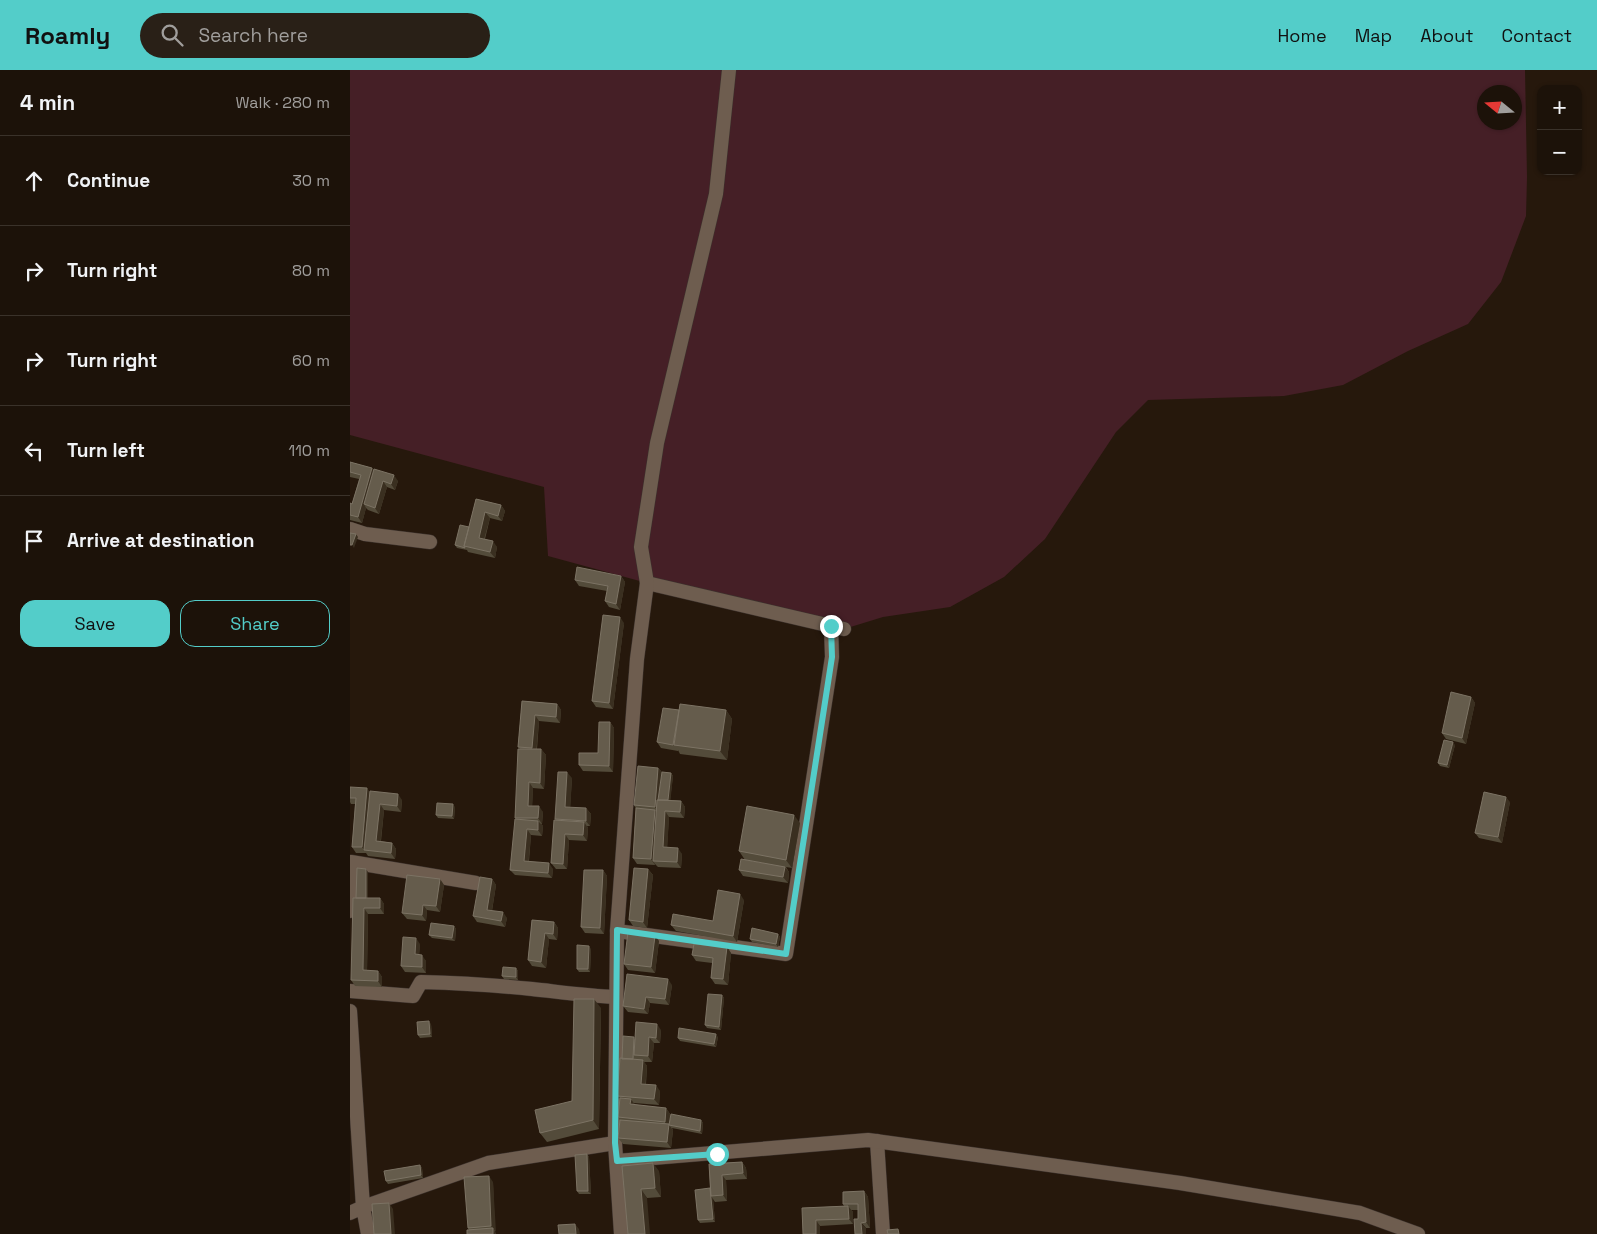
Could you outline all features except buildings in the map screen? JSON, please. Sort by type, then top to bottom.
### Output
[{"type":"street","points":[[621,1234],[615,1143],[617,930],[636,669],[647,583],[641,547],[657,442],[716,194],[729,70]]},
{"type":"street","points":[[350,530],[365,534],[430,542]]},
{"type":"street","points":[[617,930],[786,954],[838,627],[647,583]]},
{"type":"street","points":[[350,911],[350,862],[476,883]]},
{"type":"street","points":[[350,992],[414,996],[421,982],[505,986],[582,996],[616,997]]},
{"type":"street","points":[[350,1011],[363,1207],[368,1234]]},
{"type":"street","points":[[617,1161],[868,1140],[1180,1183],[1360,1213],[1418,1234]]},
{"type":"street","points":[[878,1142],[884,1234]]},
{"type":"street","points":[[350,1213],[488,1162],[615,1143]]},
{"type":"shaded area","points":[[350,70],[1525,70],[1526,216],[1501,282],[1468,324],[1408,351],[1343,385],[1284,396],[1148,400],[1116,432],[1045,539],[1004,577],[950,607],[883,617],[844,629],[647,583],[548,556],[544,487],[350,435]]},
{"type":"route","points":[[717,1154],[617,1161],[615,1143],[617,930],[786,954],[832,657],[831,626]]}]
